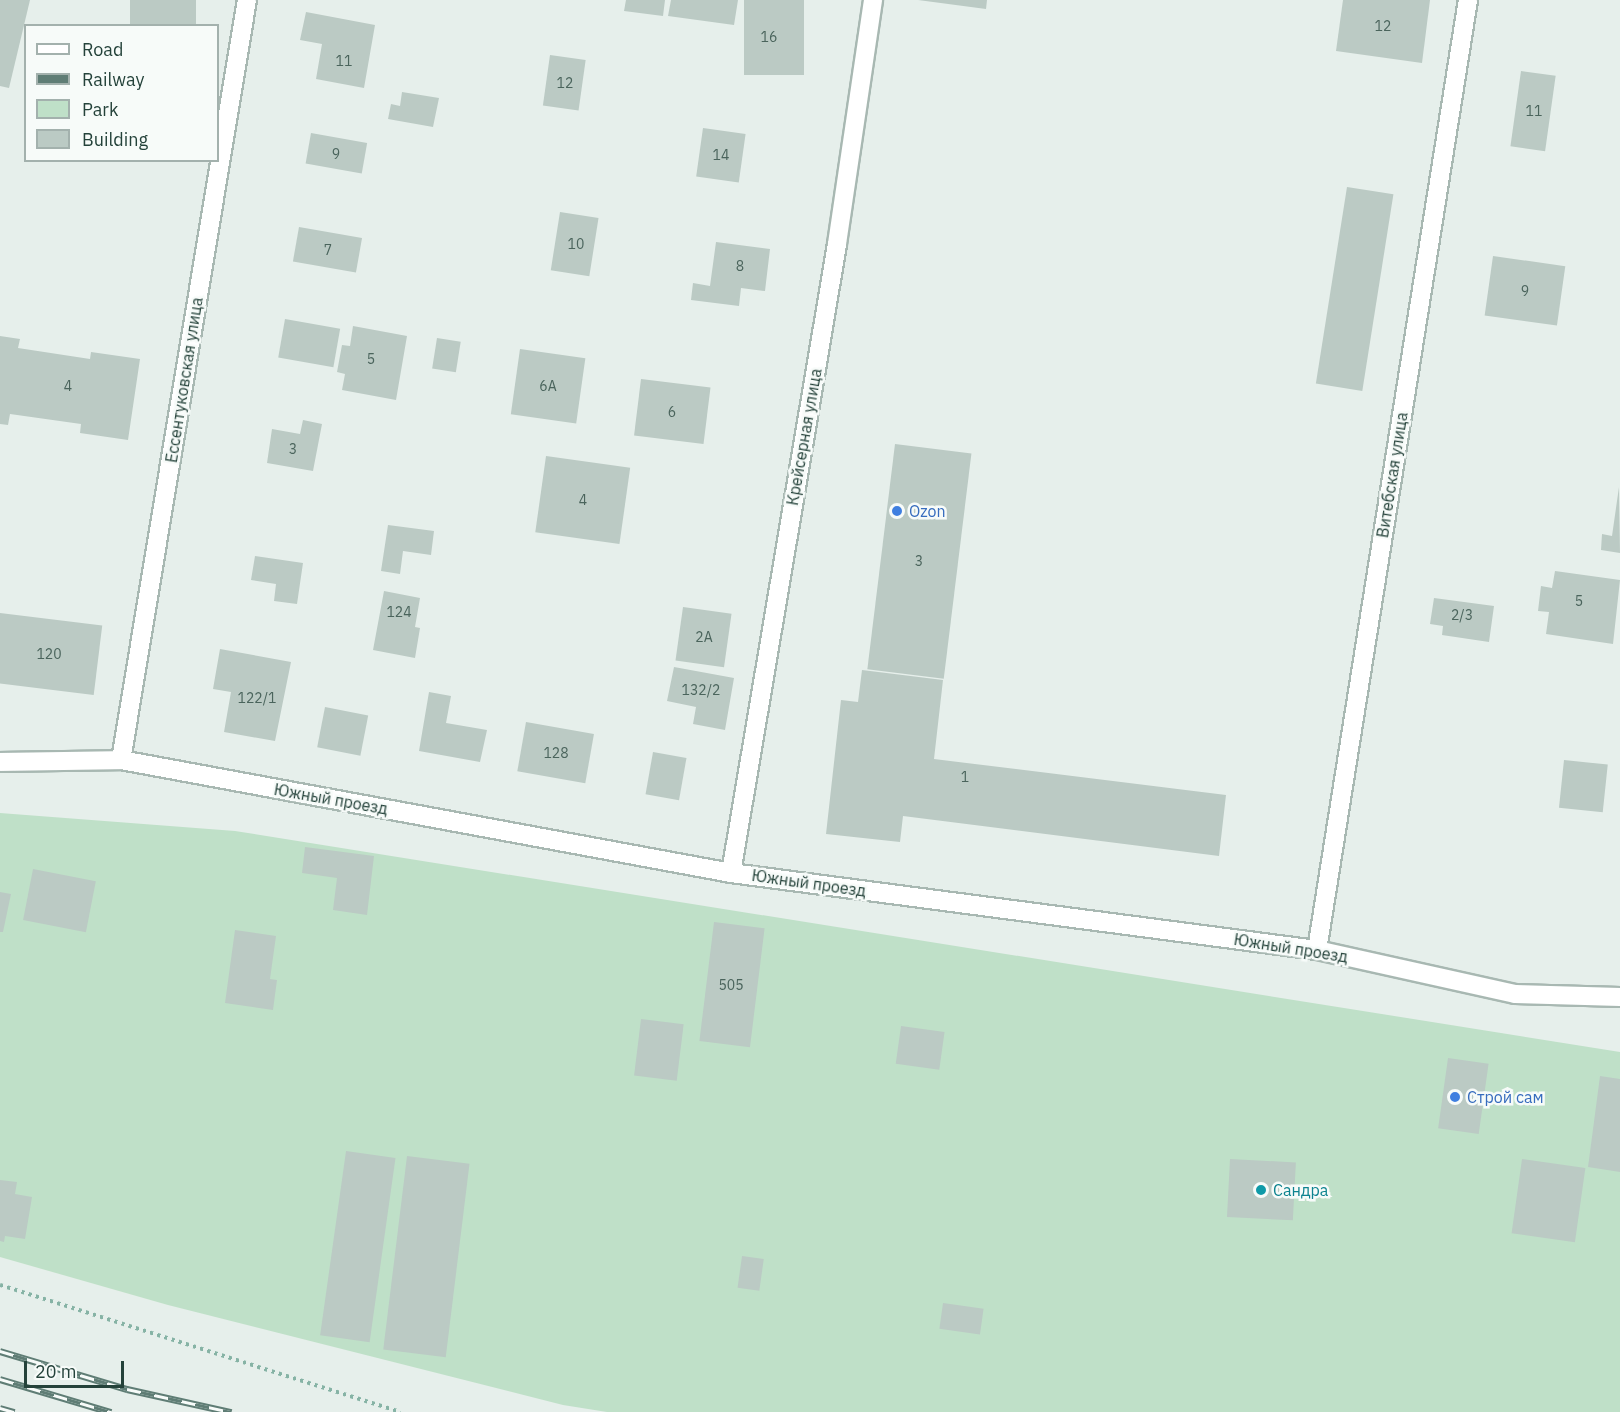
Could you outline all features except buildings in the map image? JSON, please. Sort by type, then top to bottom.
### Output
[{"type":"street","name":"Ессентуковская улица","points":[[121,760],[247,0]]},
{"type":"street","name":"Крейсерная улица","points":[[730,873],[837,244],[873,0]]},
{"type":"street","name":"Витебская улица","points":[[1317,950],[1468,0]]},
{"type":"street","name":"Южный проезд","points":[[0,762],[121,760],[730,873],[1317,950],[1515,994],[1620,997]]},
{"type":"path","points":[[0,1285],[400,1412]]},
{"type":"green space","points":[[0,813],[235,831],[1620,1052],[1620,1412],[607,1412],[563,1405],[168,1305],[0,1257]]},
{"type":"railway","points":[[0,1351],[127,1389],[231,1412]]},
{"type":"railway","points":[[0,1379],[111,1412]]},
{"type":"railway","points":[[0,1408],[14,1412]]},
{"type":"place","name":"Ozon","points":[[897,511]]},
{"type":"place","name":"Строй сам","points":[[1455,1097]]},
{"type":"place","name":"Сандра","points":[[1261,1190]]}]
